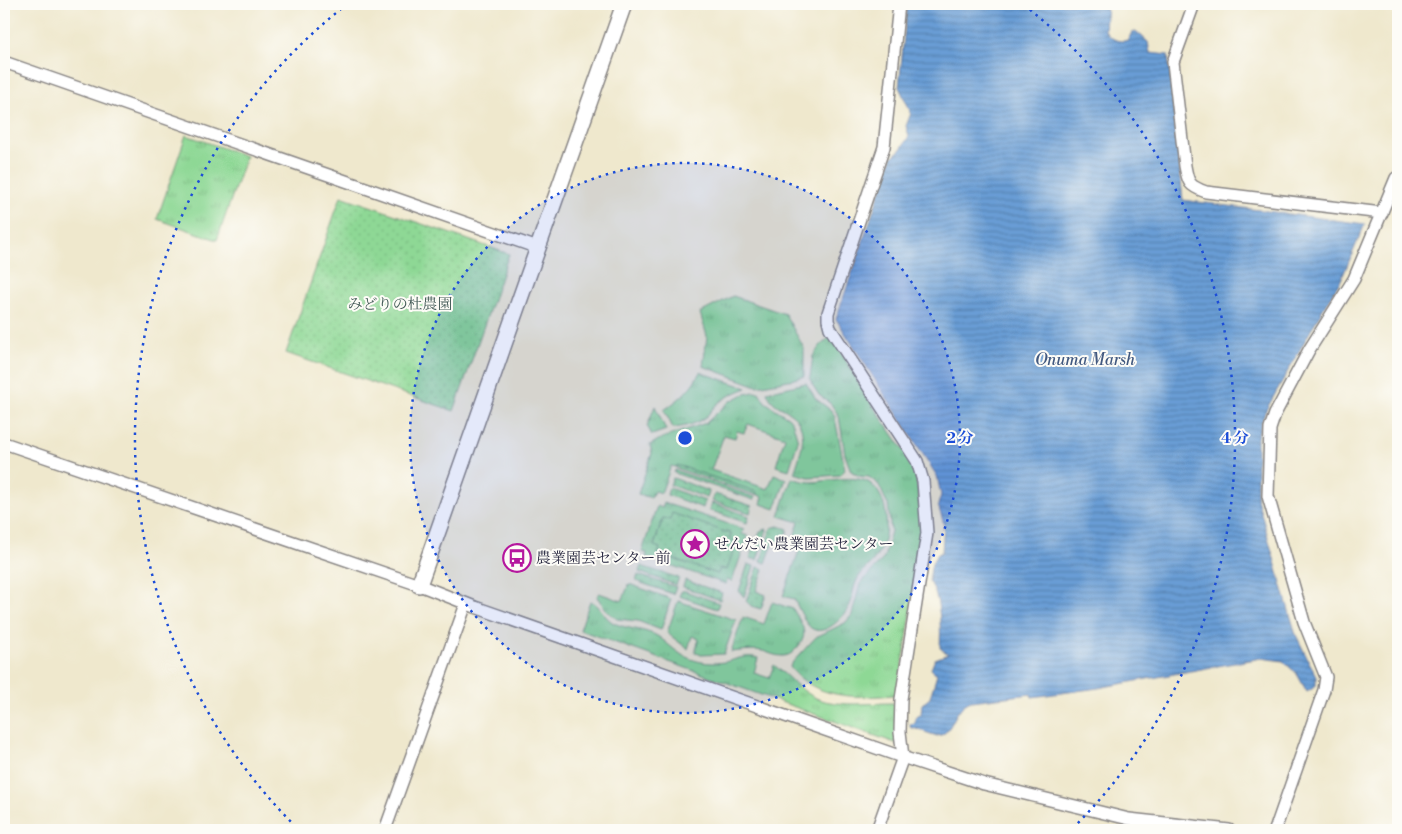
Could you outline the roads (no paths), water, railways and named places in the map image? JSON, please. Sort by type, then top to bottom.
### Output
[{"type":"street","points":[[419,585],[624,4]]},
{"type":"street","points":[[877,830],[903,757],[900,732],[901,699],[927,533],[923,481],[918,461],[830,328],[828,313],[884,147],[899,4]]},
{"type":"street","points":[[1194,4],[1173,62],[1187,179],[1193,188],[1206,192],[1382,213]]},
{"type":"street","points":[[4,62],[538,248]]},
{"type":"street","points":[[1275,830],[1324,690],[1326,677],[1304,622],[1268,496],[1270,429],[1275,414],[1309,350],[1354,279],[1398,177]]},
{"type":"street","points":[[4,443],[419,585],[466,604],[984,784],[1128,819],[1229,830]]},
{"type":"street","points":[[385,830],[466,604]]},
{"type":"water","name":"Onuma Marsh","points":[[907,4],[1107,4],[1105,31],[1110,36],[1115,40],[1124,41],[1128,40],[1132,32],[1136,31],[1148,42],[1150,53],[1168,55],[1183,200],[1365,224],[1341,280],[1265,412],[1257,437],[1257,499],[1296,635],[1316,676],[1316,686],[1307,692],[1297,674],[1283,661],[1261,658],[1098,688],[1032,697],[1031,694],[971,701],[960,709],[947,731],[937,736],[910,727],[910,724],[915,723],[915,718],[921,714],[922,704],[930,698],[937,674],[931,669],[935,659],[948,654],[940,648],[938,604],[933,587],[929,581],[934,560],[942,552],[944,524],[938,505],[941,495],[937,476],[836,319],[892,157],[901,149],[909,136],[906,126],[911,113],[899,87]]},
{"type":"place","name":"せんだい農業園芸センター","points":[[695,544]]},
{"type":"place","name":"農業園芸センター前","points":[[517,558]]},
{"type":"park label","name":"みどりの杜農園","points":[[400,304]]}]
